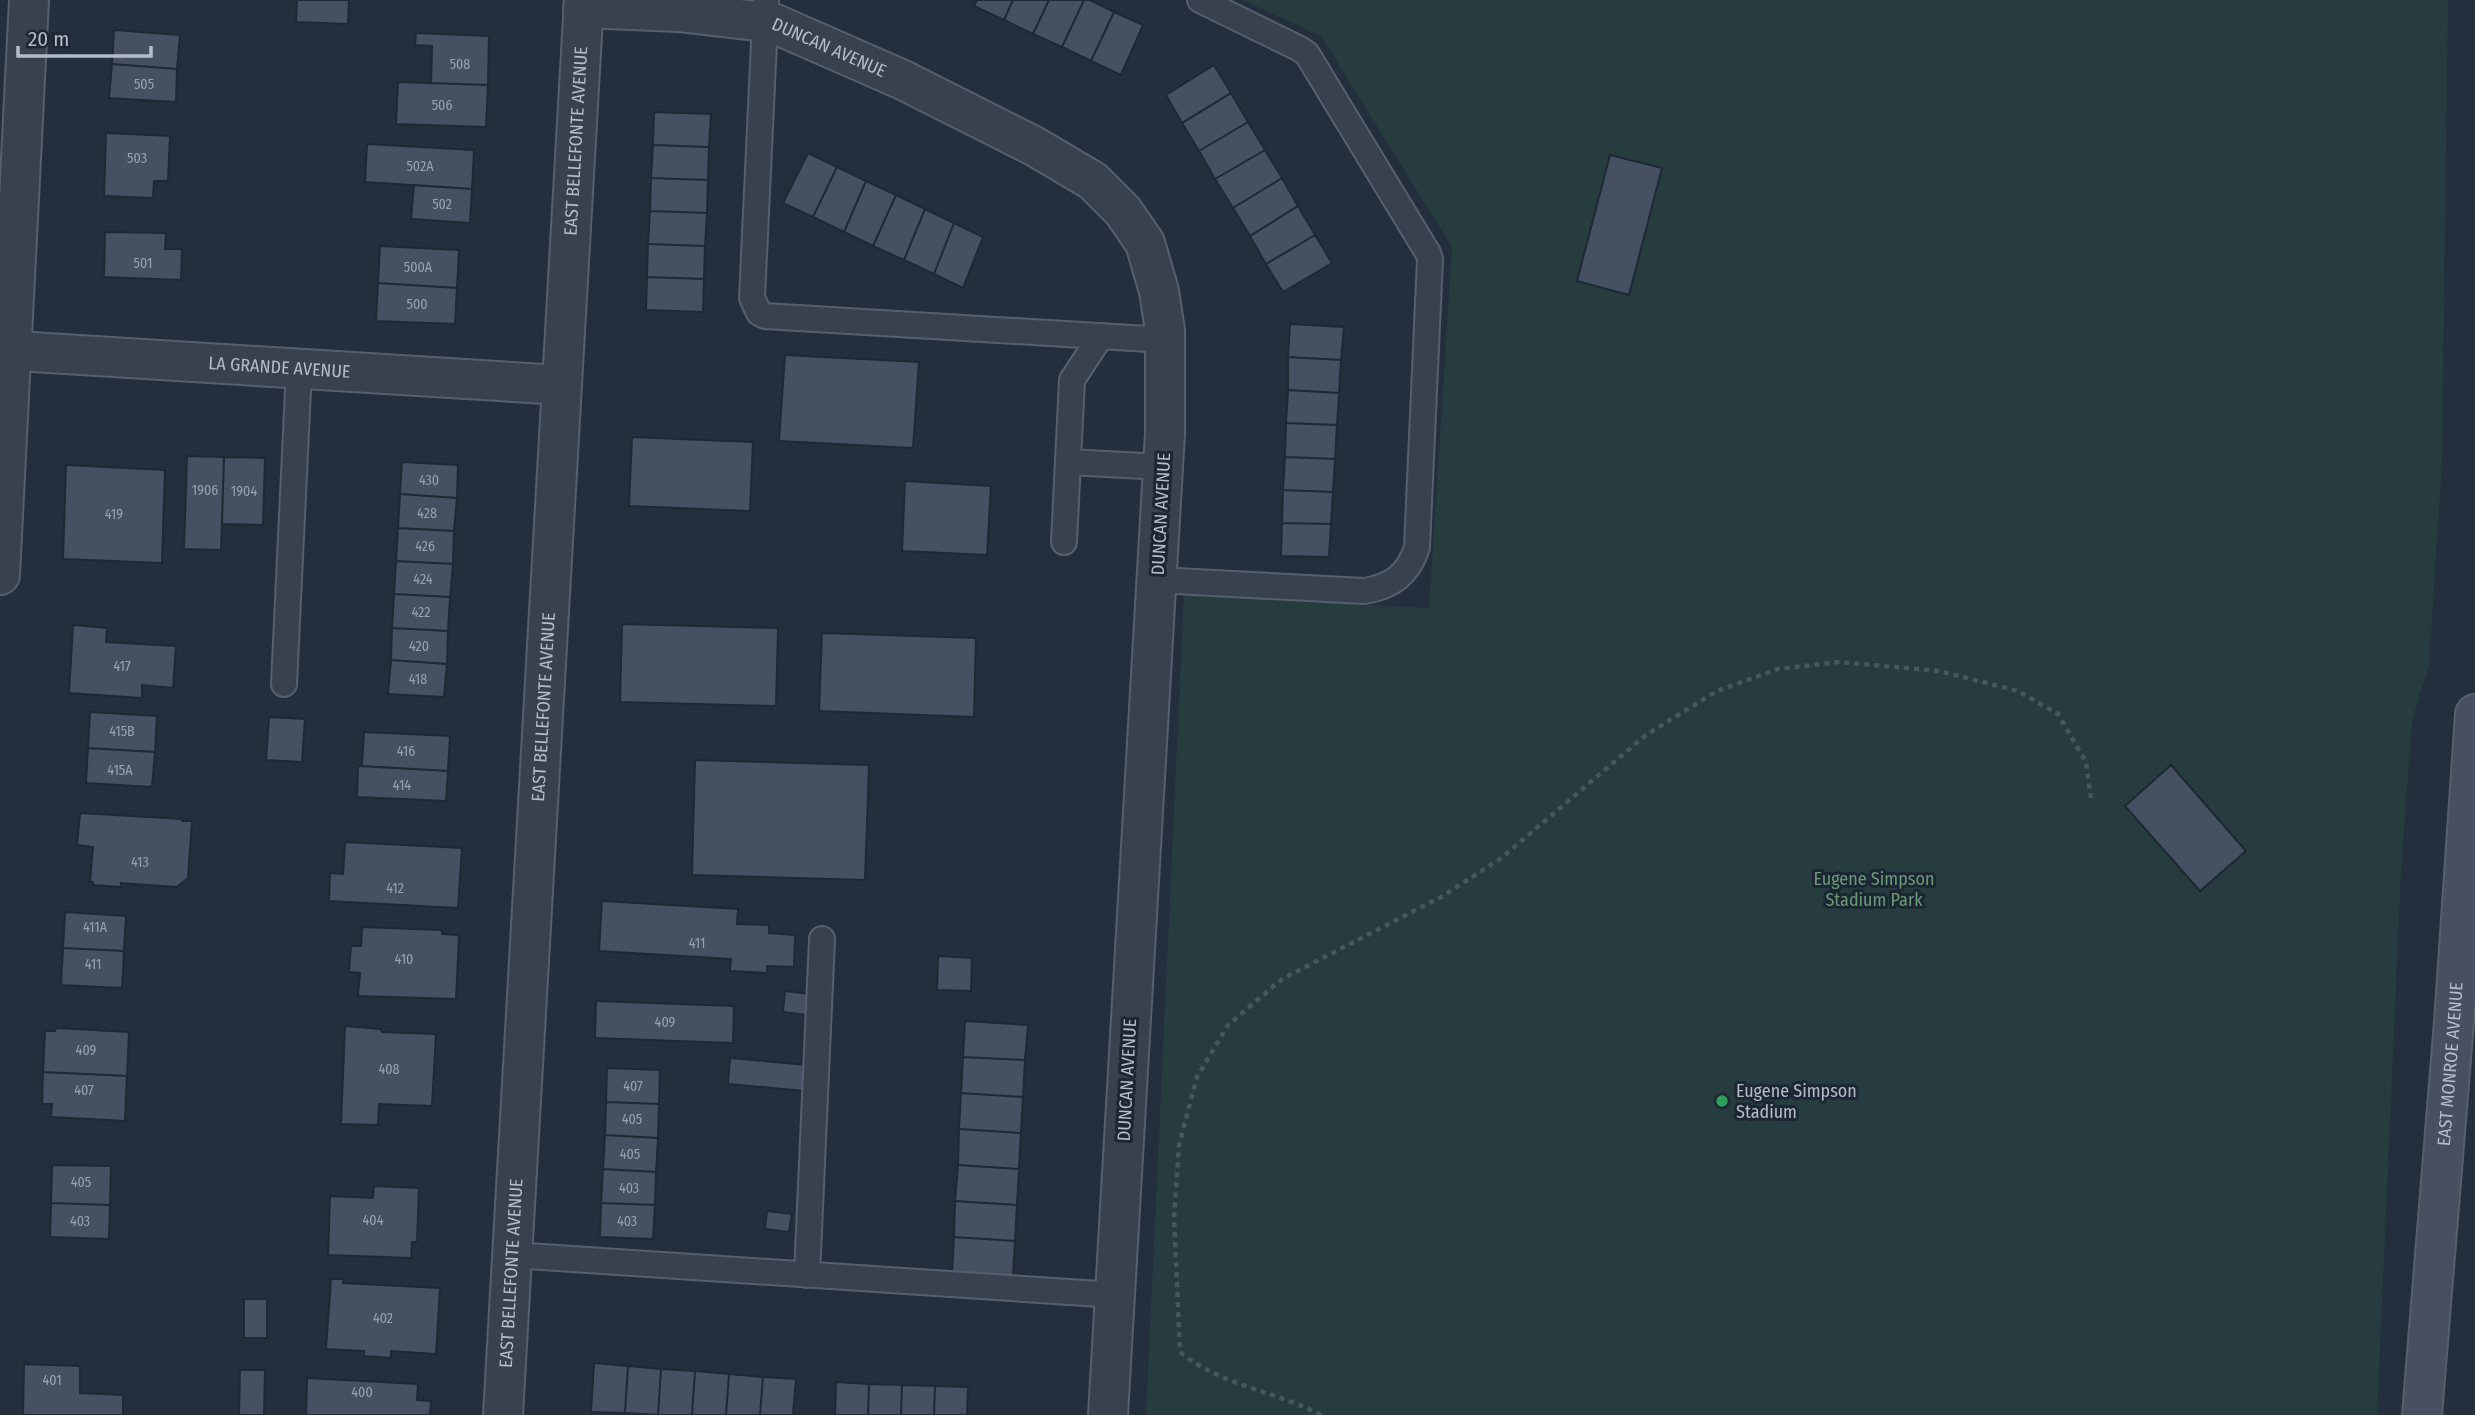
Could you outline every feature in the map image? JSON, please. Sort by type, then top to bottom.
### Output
[{"type":"street","points":[[0,575],[5,350],[29,0]]},
{"type":"street","name":"DUNCAN AVENUE","points":[[583,4],[678,12],[765,11],[774,23],[903,80],[1034,146],[1093,181],[1123,211],[1145,243],[1159,291],[1165,340],[1163,467],[1108,1415]]},
{"type":"street","name":"EAST BELLEFONTE AVENUE","points":[[503,1415],[583,4]]},
{"type":"street","name":"LA GRANDE AVENUE","points":[[5,350],[561,385]]},
{"type":"street","name":"EAST MONROE AVENUE","points":[[2422,1415],[2462,1076],[2475,714]]},
{"type":"lane","points":[[1157,580],[1364,591],[1380,589],[1404,574],[1418,547],[1430,259],[1428,253],[1307,54],[1300,48],[1199,0]]},
{"type":"lane","points":[[765,11],[752,298],[759,313],[765,316],[1165,340]]},
{"type":"lane","points":[[1064,542],[1072,380],[1101,336]]},
{"type":"lane","points":[[284,684],[299,369]]},
{"type":"lane","points":[[1068,462],[1163,467]]},
{"type":"lane","points":[[807,1275],[822,939]]},
{"type":"lane","points":[[512,1255],[1115,1295]]},
{"type":"path","points":[[1321,1415],[1297,1402],[1265,1394],[1196,1366],[1180,1352],[1174,1218],[1179,1145],[1197,1077],[1228,1025],[1282,979],[1441,897],[1500,859],[1646,735],[1717,691],[1778,669],[1839,662],[1939,671],[2018,691],[2058,714],[2086,761],[2091,798]]},
{"type":"green space","name":"Eugene Simpson Stadium Park","points":[[1243,0],[2448,0],[2442,462],[2429,666],[2412,720],[2401,873],[2377,1415],[1146,1415],[1184,595],[1429,608],[1452,247],[1321,36]]},
{"type":"building","points":[[297,0],[349,0],[348,24],[296,22]]},
{"type":"building","points":[[977,0],[1013,0],[1004,20],[974,6]]},
{"type":"building","points":[[1013,0],[1049,0],[1033,34],[1004,20]]},
{"type":"building","points":[[1049,0],[1084,0],[1062,47],[1033,34]]},
{"type":"building","points":[[1084,0],[1090,0],[1114,12],[1091,61],[1062,47]]},
{"type":"building","points":[[1114,12],[1143,25],[1121,75],[1091,61]]},
{"type":"building","points":[[114,30],[180,35],[177,69],[112,64]]},
{"type":"building","points":[[416,33],[489,36],[488,85],[431,83],[432,46],[415,45]]},
{"type":"building","points":[[112,64],[177,69],[176,102],[109,98]]},
{"type":"building","points":[[1214,65],[1231,93],[1182,123],[1166,95]]},
{"type":"building","points":[[398,82],[488,85],[486,127],[396,124]]},
{"type":"building","points":[[1231,93],[1248,122],[1199,151],[1182,123]]},
{"type":"building","points":[[654,112],[711,114],[709,147],[653,145]]},
{"type":"building","points":[[1248,122],[1265,150],[1215,179],[1199,151]]},
{"type":"building","points":[[106,133],[170,136],[168,181],[154,181],[153,198],[104,196]]},
{"type":"building","points":[[367,144],[474,150],[472,189],[365,182]]},
{"type":"building","points":[[653,145],[709,147],[708,180],[651,178]]},
{"type":"building","points":[[1265,150],[1282,178],[1233,208],[1215,179]]},
{"type":"building","points":[[808,153],[837,167],[813,217],[783,203]]},
{"type":"building","points":[[1610,155],[1662,168],[1629,295],[1577,281]]},
{"type":"building","points":[[837,167],[866,181],[844,232],[813,217]]},
{"type":"building","points":[[651,178],[708,180],[707,213],[650,211]]},
{"type":"building","points":[[1282,178],[1298,206],[1250,236],[1233,208]]},
{"type":"building","points":[[866,181],[896,195],[873,246],[844,232]]},
{"type":"building","points":[[414,185],[472,189],[470,223],[411,219]]},
{"type":"building","points":[[896,195],[925,209],[904,260],[873,246]]},
{"type":"building","points":[[1298,206],[1315,235],[1266,264],[1250,236]]},
{"type":"building","points":[[925,209],[954,223],[934,274],[904,260]]},
{"type":"building","points":[[650,211],[707,213],[705,246],[648,244]]},
{"type":"building","points":[[954,223],[983,237],[963,288],[934,274]]},
{"type":"building","points":[[105,232],[166,233],[165,249],[182,249],[181,280],[104,277]]},
{"type":"building","points":[[1315,235],[1332,263],[1283,292],[1266,264]]},
{"type":"building","points":[[648,244],[705,246],[704,279],[647,277]]},
{"type":"building","points":[[380,246],[459,250],[457,288],[378,283]]},
{"type":"building","points":[[647,277],[704,279],[703,312],[646,310]]},
{"type":"building","points":[[378,283],[457,288],[455,324],[376,321]]},
{"type":"building","points":[[1290,324],[1344,327],[1341,360],[1288,357]]},
{"type":"building","points":[[785,355],[919,362],[913,448],[779,441]]},
{"type":"building","points":[[1288,357],[1341,360],[1339,393],[1288,390]]},
{"type":"building","points":[[1288,390],[1339,393],[1337,425],[1286,423]]},
{"type":"building","points":[[1286,423],[1337,425],[1335,459],[1285,457]]},
{"type":"building","points":[[632,437],[753,442],[750,511],[629,506]]},
{"type":"building","points":[[187,456],[224,457],[221,550],[184,549]]},
{"type":"building","points":[[224,457],[265,458],[263,525],[222,524]]},
{"type":"building","points":[[1285,457],[1335,459],[1333,492],[1283,490]]},
{"type":"building","points":[[402,462],[458,465],[457,498],[400,494]]},
{"type":"building","points":[[66,465],[165,470],[162,563],[63,559]]},
{"type":"building","points":[[905,481],[991,486],[987,555],[902,551]]},
{"type":"building","points":[[1283,490],[1333,492],[1331,524],[1282,523]]},
{"type":"building","points":[[400,494],[457,498],[454,531],[398,528]]},
{"type":"building","points":[[1282,523],[1331,524],[1329,557],[1281,556]]},
{"type":"building","points":[[398,528],[454,531],[453,564],[396,561]]},
{"type":"building","points":[[396,561],[453,564],[450,597],[394,594]]},
{"type":"building","points":[[394,594],[450,597],[448,631],[392,628]]},
{"type":"building","points":[[622,624],[778,628],[776,706],[620,702]]},
{"type":"building","points":[[73,625],[107,628],[106,642],[176,646],[173,688],[142,685],[142,698],[69,693]]},
{"type":"building","points":[[392,628],[448,631],[447,664],[391,660]]},
{"type":"building","points":[[822,633],[976,638],[974,717],[819,711]]},
{"type":"building","points":[[391,660],[447,664],[444,697],[388,694]]},
{"type":"building","points":[[90,712],[157,716],[155,752],[88,748]]},
{"type":"building","points":[[269,717],[305,719],[302,762],[266,760]]},
{"type":"building","points":[[364,732],[450,736],[448,771],[362,766]]},
{"type":"building","points":[[88,748],[155,752],[152,787],[86,783]]},
{"type":"building","points":[[695,760],[869,765],[865,880],[692,875]]},
{"type":"building","points":[[2171,765],[2246,851],[2200,891],[2125,806]]},
{"type":"building","points":[[358,766],[448,771],[446,801],[357,797]]},
{"type":"building","points":[[80,813],[192,821],[188,878],[177,887],[121,883],[121,887],[93,885],[93,882],[90,882],[93,847],[77,845]]},
{"type":"building","points":[[345,842],[462,848],[458,908],[329,901],[330,873],[343,874]]},
{"type":"building","points":[[602,901],[738,909],[737,924],[769,925],[769,933],[795,935],[794,967],[767,966],[767,973],[730,971],[731,959],[599,951]]},
{"type":"building","points":[[65,912],[126,916],[124,951],[63,948]]},
{"type":"building","points":[[362,927],[442,930],[442,934],[459,935],[456,999],[358,996],[360,973],[349,972],[351,946],[361,946]]},
{"type":"building","points":[[63,948],[124,951],[122,988],[61,985]]},
{"type":"building","points":[[938,956],[972,958],[971,991],[937,990]]},
{"type":"building","points":[[785,991],[810,994],[807,1015],[783,1012]]},
{"type":"building","points":[[596,1001],[734,1006],[733,1043],[595,1038]]},
{"type":"building","points":[[965,1021],[1028,1025],[1025,1060],[963,1057]]},
{"type":"building","points":[[345,1026],[381,1029],[382,1032],[436,1034],[432,1106],[379,1104],[378,1125],[341,1124]]},
{"type":"building","points":[[56,1028],[129,1032],[127,1076],[43,1072],[45,1031],[55,1031]]},
{"type":"building","points":[[963,1057],[1025,1060],[1023,1097],[961,1093]]},
{"type":"building","points":[[730,1058],[808,1065],[806,1091],[728,1084]]},
{"type":"building","points":[[607,1068],[660,1070],[659,1104],[606,1102]]},
{"type":"building","points":[[43,1072],[127,1076],[125,1121],[51,1117],[52,1104],[42,1104]]},
{"type":"building","points":[[961,1093],[1023,1097],[1021,1133],[959,1129]]},
{"type":"building","points":[[606,1102],[659,1104],[658,1138],[605,1135]]},
{"type":"building","points":[[959,1129],[1021,1133],[1019,1169],[958,1165]]},
{"type":"building","points":[[605,1135],[658,1138],[656,1172],[603,1169]]},
{"type":"building","points":[[52,1165],[111,1166],[110,1205],[51,1203]]},
{"type":"building","points":[[958,1165],[1019,1169],[1017,1205],[955,1201]]},
{"type":"building","points":[[603,1169],[656,1172],[655,1205],[601,1203]]},
{"type":"building","points":[[374,1186],[419,1188],[417,1242],[412,1242],[411,1258],[328,1255],[330,1196],[373,1198]]},
{"type":"building","points":[[955,1201],[1017,1205],[1015,1241],[954,1237]]},
{"type":"building","points":[[51,1203],[110,1205],[109,1239],[50,1237]]},
{"type":"building","points":[[601,1203],[655,1205],[653,1239],[600,1237]]},
{"type":"building","points":[[767,1211],[792,1214],[789,1232],[765,1229]]},
{"type":"building","points":[[954,1237],[1015,1241],[1013,1277],[952,1273]]},
{"type":"building","points":[[331,1279],[344,1279],[343,1283],[440,1288],[436,1354],[391,1351],[391,1358],[364,1356],[364,1351],[326,1349]]},
{"type":"building","points":[[244,1299],[267,1299],[267,1338],[244,1338]]},
{"type":"building","points":[[594,1363],[628,1366],[625,1413],[591,1412]]},
{"type":"building","points":[[24,1364],[80,1366],[80,1393],[123,1395],[123,1415],[23,1415]]},
{"type":"building","points":[[628,1366],[661,1369],[658,1415],[625,1413]]},
{"type":"building","points":[[661,1369],[695,1371],[692,1415],[658,1415]]},
{"type":"building","points":[[240,1370],[265,1370],[264,1415],[239,1415]]},
{"type":"building","points":[[695,1371],[729,1374],[726,1415],[692,1415]]},
{"type":"building","points":[[729,1374],[763,1377],[760,1415],[726,1415]]},
{"type":"building","points":[[763,1377],[796,1379],[793,1415],[760,1415]]},
{"type":"building","points":[[307,1378],[418,1384],[417,1400],[431,1401],[430,1415],[306,1415]]},
{"type":"building","points":[[836,1382],[869,1384],[868,1415],[835,1415]]},
{"type":"building","points":[[869,1384],[902,1385],[901,1415],[868,1415]]},
{"type":"building","points":[[902,1385],[935,1386],[934,1415],[901,1415]]},
{"type":"building","points":[[935,1386],[968,1387],[967,1415],[934,1415]]},
{"type":"place","name":"Eugene Simpson Stadium","points":[[1722,1101]]}]
